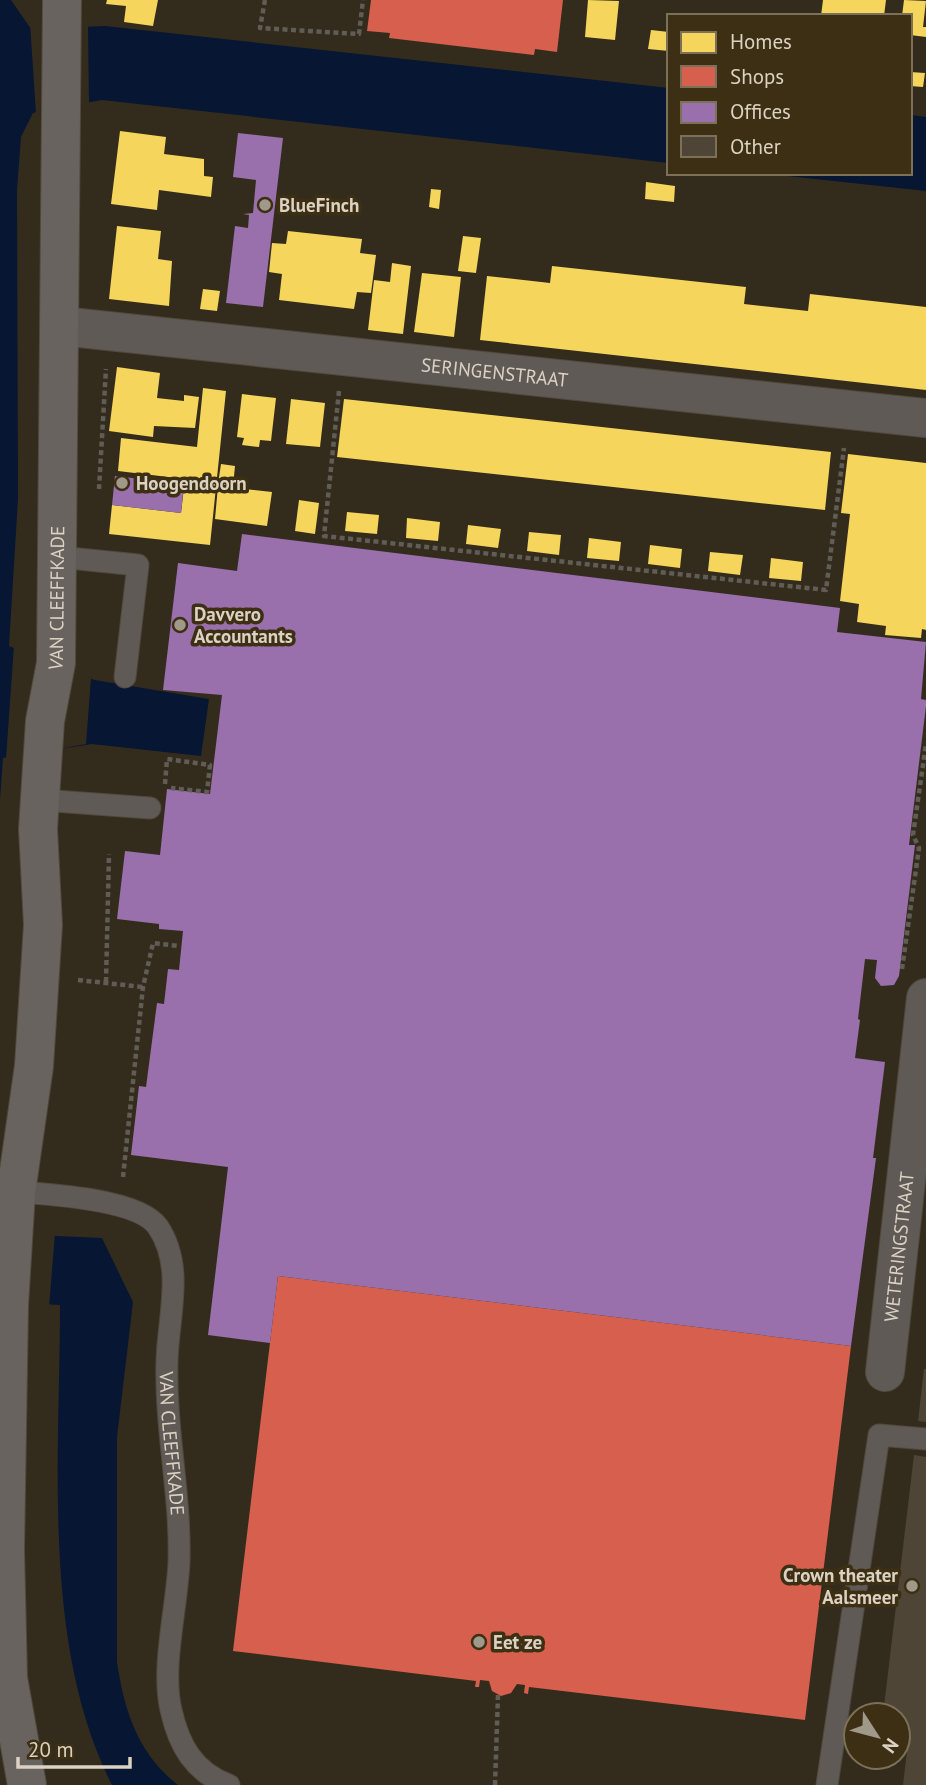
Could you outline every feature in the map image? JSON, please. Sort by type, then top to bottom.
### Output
[{"type":"main road","name":"VAN CLEEFFKADE","points":[[27,1785],[4,1691],[9,1305],[16,1202],[34,1066],[41,951],[38,834],[43,753],[55,663],[59,557],[63,11]]},
{"type":"street","name":"SERINGENSTRAAT","points":[[61,326],[926,418]]},
{"type":"street","name":"WETERINGSTRAAT","points":[[885,1372],[919,998]]},
{"type":"lane","points":[[59,557],[138,565],[125,677]]},
{"type":"lane","points":[[41,800],[149,808]]},
{"type":"lane","name":"VAN CLEEFFKADE","points":[[16,1202],[89,1198],[121,1206],[157,1225],[174,1263],[167,1360],[167,1418],[179,1560],[169,1674],[170,1708],[181,1744],[194,1764],[212,1779],[229,1785]]},
{"type":"lane","points":[[827,1785],[878,1435],[926,1439]]},
{"type":"path","points":[[265,0],[260,29],[359,34],[363,0]]},
{"type":"path","points":[[99,494],[109,331]]},
{"type":"path","points":[[342,356],[324,536],[826,590],[848,410]]},
{"type":"path","points":[[919,998],[919,848],[913,835],[926,744]]},
{"type":"path","points":[[167,759],[210,765],[207,792],[164,787],[167,759]]},
{"type":"path","points":[[106,982],[109,854]]},
{"type":"path","points":[[121,1206],[125,1138],[143,987],[153,943],[179,946]]},
{"type":"path","points":[[75,979],[143,987]]},
{"type":"path","points":[[495,1785],[498,1695]]},
{"type":"water","points":[[0,0],[11,0],[31,29],[105,26],[667,88],[667,163],[102,100],[33,113],[21,137],[17,190],[18,499],[9,646],[95,680],[209,699],[201,756],[92,744],[3,758],[0,800]]},
{"type":"water","points":[[912,115],[926,117],[926,191],[778,175],[912,175]]},
{"type":"water","points":[[17,1215],[56,1236],[102,1238],[133,1302],[117,1437],[117,1662],[124,1697],[135,1730],[153,1759],[178,1785],[112,1785],[89,1730],[74,1672],[64,1612],[59,1550],[60,1305],[0,1302]]},
{"type":"pier","points":[[30,23],[88,23],[89,104],[36,114]]},
{"type":"pier","points":[[14,645],[91,678],[86,744],[6,759]]},
{"type":"pier","points":[[0,1204],[55,1233],[49,1307],[0,1304]]},
{"type":"building: Homes","points":[[107,0],[158,0],[153,26],[124,22],[126,6],[106,4]]},
{"type":"building: Homes","points":[[588,0],[619,1],[615,40],[585,37]]},
{"type":"building: Homes","points":[[823,0],[886,0],[884,14],[821,14]]},
{"type":"building: Homes","points":[[904,0],[926,1],[923,27],[926,27],[926,37],[912,35],[912,14],[902,14]]},
{"type":"building: Homes","points":[[651,30],[667,32],[667,51],[648,49]]},
{"type":"building: Homes","points":[[912,72],[925,73],[923,87],[912,86]]},
{"type":"building: Homes","points":[[120,131],[166,137],[164,154],[204,159],[204,176],[213,177],[211,197],[159,190],[157,210],[111,204]]},
{"type":"building: Homes","points":[[646,182],[675,186],[674,202],[645,199]]},
{"type":"building: Homes","points":[[431,189],[441,190],[439,209],[429,207]]},
{"type":"building: Homes","points":[[117,226],[161,231],[158,259],[172,261],[169,306],[109,299]]},
{"type":"building: Homes","points":[[288,231],[362,239],[360,253],[376,255],[371,293],[357,292],[354,309],[279,300],[282,274],[269,272],[272,243],[286,244]]},
{"type":"building: Homes","points":[[463,236],[481,238],[476,273],[458,271]]},
{"type":"building: Homes","points":[[392,263],[411,266],[403,334],[368,330],[374,280],[390,282]]},
{"type":"building: Homes","points":[[552,266],[746,287],[744,304],[808,311],[810,294],[926,307],[926,390],[480,340],[487,276],[550,283]]},
{"type":"building: Homes","points":[[422,273],[461,277],[454,337],[414,332]]},
{"type":"building: Homes","points":[[203,289],[220,291],[217,311],[200,309]]},
{"type":"building: Homes","points":[[117,367],[160,373],[157,398],[184,401],[184,395],[199,397],[195,428],[154,426],[153,437],[109,431]]},
{"type":"building: Homes","points":[[203,388],[226,391],[210,545],[109,534],[112,505],[181,513],[185,479],[118,471],[121,438],[197,447]]},
{"type":"building: Homes","points":[[242,394],[276,398],[271,441],[260,440],[259,447],[242,445],[244,438],[237,437]]},
{"type":"building: Homes","points":[[291,399],[325,403],[320,447],[286,444]]},
{"type":"building: Homes","points":[[344,399],[831,452],[825,510],[337,457]]},
{"type":"building: Homes","points":[[848,454],[926,463],[926,630],[922,629],[921,638],[885,635],[886,626],[857,622],[859,604],[840,601],[850,514],[841,513]]},
{"type":"building: Homes","points":[[221,464],[235,466],[233,486],[218,484]]},
{"type":"building: Homes","points":[[218,486],[272,492],[267,526],[215,519]]},
{"type":"building: Homes","points":[[299,500],[319,503],[315,534],[295,531]]},
{"type":"building: Homes","points":[[347,512],[379,515],[377,534],[345,531]]},
{"type":"building: Homes","points":[[407,518],[440,522],[438,541],[406,538]]},
{"type":"building: Homes","points":[[468,525],[501,529],[498,548],[466,544]]},
{"type":"building: Homes","points":[[529,532],[561,535],[559,555],[527,551]]},
{"type":"building: Homes","points":[[589,538],[621,542],[619,561],[587,558]]},
{"type":"building: Homes","points":[[650,545],[682,549],[680,568],[648,564]]},
{"type":"building: Homes","points":[[710,552],[743,555],[740,575],[708,571]]},
{"type":"building: Homes","points":[[771,558],[803,562],[801,581],[769,578]]},
{"type":"building: Shops","points":[[371,0],[563,0],[557,52],[535,49],[534,55],[389,38],[390,33],[367,31]]},
{"type":"building: Shops","points":[[278,1276],[851,1346],[805,1720],[529,1687],[528,1694],[524,1693],[525,1685],[517,1684],[511,1693],[501,1696],[492,1691],[489,1681],[480,1680],[479,1687],[475,1687],[476,1681],[233,1651]]},
{"type":"building: Offices","points":[[238,133],[283,138],[263,307],[226,303],[235,226],[248,228],[249,215],[243,214],[253,213],[256,180],[233,177]]},
{"type":"building: Offices","points":[[115,476],[184,484],[181,513],[112,505]]},
{"type":"building: Offices","points":[[242,534],[840,608],[837,632],[926,642],[921,699],[926,700],[926,706],[909,845],[915,845],[899,976],[894,985],[881,986],[875,978],[877,960],[865,959],[858,1019],[855,1058],[885,1062],[873,1158],[876,1158],[851,1346],[278,1276],[270,1343],[208,1335],[228,1167],[131,1155],[139,1086],[146,1087],[157,1003],[164,1004],[168,969],[179,970],[183,931],[159,929],[159,924],[117,919],[125,851],[160,855],[167,789],[210,794],[222,695],[163,690],[178,563],[237,571]]},
{"type":"building: Other","points":[[926,1369],[926,1422],[918,1421]]},
{"type":"building: Other","name":"Crown theater Aalsmeer","points":[[914,1455],[926,1457],[926,1785],[903,1785],[905,1771],[912,1771],[912,1701],[885,1701]]},
{"type":"place","name":"BlueFinch","points":[[265,205]]},
{"type":"place","name":"Hoogendoorn","points":[[122,483]]},
{"type":"place","name":"Davvero Accountants","points":[[180,625]]},
{"type":"place","name":"Crown theater Aalsmeer","points":[[912,1586]]},
{"type":"place","name":"Eet ze","points":[[479,1642]]}]
